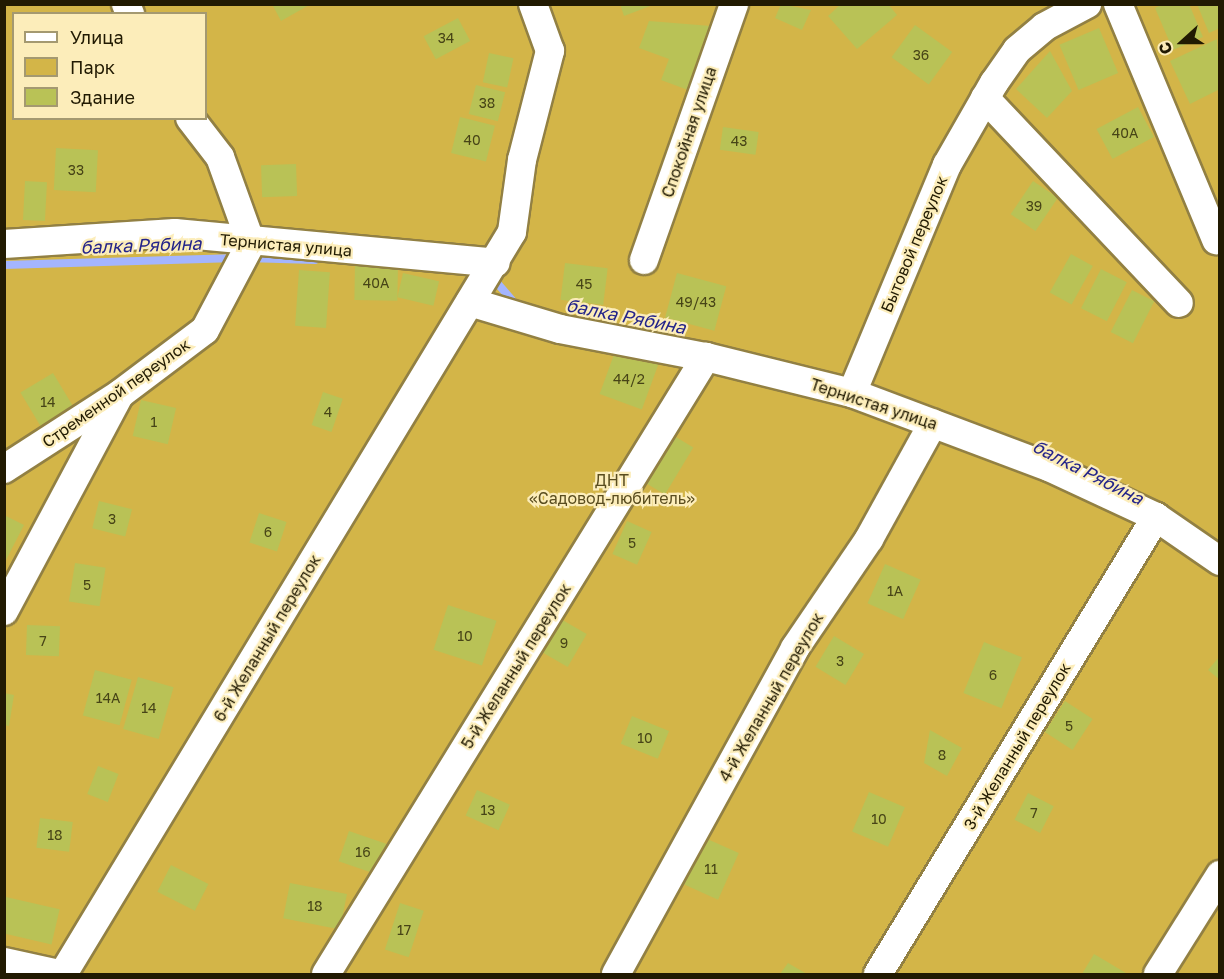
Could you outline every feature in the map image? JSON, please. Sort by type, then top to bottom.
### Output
[{"type":"street","name":"6-й Желанный переулок","points":[[61,975],[470,302],[496,264],[512,232],[522,160],[550,51],[533,4]]},
{"type":"street","name":"Спокойная улица","points":[[644,260],[734,4]]},
{"type":"street","name":"Бытовой переулок","points":[[852,393],[947,165],[985,98],[1017,50],[1044,27],[1087,4]]},
{"type":"street","points":[[1118,4],[1216,240]]},
{"type":"street","points":[[985,98],[1179,303]]},
{"type":"street","points":[[192,120],[220,157],[251,243]]},
{"type":"street","name":"Тернистая улица","points":[[4,244],[175,233],[251,243],[496,264]]},
{"type":"street","name":"Стременной переулок","points":[[4,469],[120,394],[205,330],[251,243]]},
{"type":"street","name":"Тернистая улица","points":[[470,302],[560,328],[706,357],[852,393],[1049,467],[1156,517],[1220,561]]},
{"type":"street","name":"5-й Желанный переулок","points":[[326,975],[706,357]]},
{"type":"street","points":[[4,611],[120,394]]},
{"type":"street","name":"4-й Желанный переулок","points":[[616,975],[795,648],[869,539],[933,423]]},
{"type":"street","name":"3-й Желанный переулок","points":[[878,975],[1156,517]]},
{"type":"street","points":[[1158,975],[1220,876]]},
{"type":"street","points":[[4,962],[61,975]]},
{"type":"green space","name":"ДНТ «Садовод-любитель»","points":[[5,5],[1219,5],[1219,974],[5,974]]},
{"type":"building","points":[[272,4],[311,4],[281,21]]},
{"type":"building","points":[[620,4],[653,4],[653,5],[624,16]]},
{"type":"building","points":[[781,4],[811,10],[802,30],[775,18]]},
{"type":"building","points":[[841,4],[888,4],[897,15],[857,49],[828,16]]},
{"type":"building","points":[[1163,4],[1189,4],[1203,37],[1173,50],[1155,8]]},
{"type":"building","points":[[1197,4],[1220,4],[1220,28],[1209,33]]},
{"type":"building","points":[[458,18],[470,41],[436,59],[424,36]]},
{"type":"building","points":[[649,21],[711,26],[688,90],[661,80],[669,59],[639,48]]},
{"type":"building","points":[[915,25],[952,52],[929,84],[891,57]]},
{"type":"building","points":[[1099,28],[1118,73],[1079,90],[1059,45]]},
{"type":"building","points":[[1217,39],[1220,89],[1190,104],[1170,61]]},
{"type":"building","points":[[1050,51],[1072,91],[1047,118],[1016,89]]},
{"type":"building","points":[[489,53],[513,58],[507,88],[483,82]]},
{"type":"building","points":[[476,85],[505,92],[498,121],[469,114]]},
{"type":"building","points":[[1138,107],[1154,137],[1112,159],[1097,129]]},
{"type":"building","points":[[460,117],[495,126],[486,162],[451,153]]},
{"type":"building","points":[[723,127],[759,132],[755,155],[720,150]]},
{"type":"building","points":[[56,148],[98,150],[96,192],[54,190]]},
{"type":"building","points":[[296,164],[297,196],[262,197],[261,165]]},
{"type":"building","points":[[25,181],[47,182],[45,221],[23,220]]},
{"type":"building","points":[[1033,181],[1058,198],[1036,231],[1011,214]]},
{"type":"building","points":[[1071,254],[1093,266],[1072,305],[1050,292]]},
{"type":"building","points":[[565,263],[608,268],[603,305],[560,300]]},
{"type":"building","points":[[355,264],[398,265],[397,301],[354,300]]},
{"type":"building","points":[[1101,269],[1127,282],[1107,321],[1081,308]]},
{"type":"building","points":[[299,270],[330,272],[326,328],[295,326]]},
{"type":"building","points":[[403,273],[439,281],[433,306],[397,297]]},
{"type":"building","points":[[677,273],[726,286],[714,331],[665,317]]},
{"type":"building","points":[[1132,290],[1154,301],[1133,343],[1111,332]]},
{"type":"building","points":[[616,349],[658,364],[642,409],[600,394]]},
{"type":"building","points":[[53,373],[76,412],[44,431],[20,393]]},
{"type":"building","points":[[323,392],[343,399],[331,432],[312,425]]},
{"type":"building","points":[[141,400],[176,408],[168,444],[133,436]]},
{"type":"building","points":[[671,434],[693,447],[665,495],[643,481]]},
{"type":"building","points":[[99,501],[132,509],[125,536],[92,528]]},
{"type":"building","points":[[259,513],[287,522],[277,551],[249,542]]},
{"type":"building","points":[[4,515],[24,525],[4,564]]},
{"type":"building","points":[[627,521],[652,532],[637,565],[612,554]]},
{"type":"building","points":[[75,563],[106,568],[100,606],[69,602]]},
{"type":"building","points":[[885,564],[921,580],[903,619],[868,603]]},
{"type":"building","points":[[448,605],[497,621],[482,665],[433,650]]},
{"type":"building","points":[[559,618],[587,634],[568,667],[540,651]]},
{"type":"building","points":[[27,625],[60,626],[59,656],[26,655]]},
{"type":"building","points":[[834,636],[864,654],[845,685],[815,667]]},
{"type":"building","points":[[984,642],[1022,657],[1001,708],[963,693]]},
{"type":"building","points":[[1220,656],[1220,680],[1208,670]]},
{"type":"building","points":[[95,670],[132,680],[120,725],[83,715]]},
{"type":"building","points":[[138,677],[174,687],[159,739],[123,729]]},
{"type":"building","points":[[4,693],[14,695],[9,726],[4,725]]},
{"type":"building","points":[[1065,701],[1093,719],[1073,750],[1045,732]]},
{"type":"building","points":[[632,716],[669,731],[658,759],[621,744]]},
{"type":"building","points":[[930,730],[962,748],[947,776],[924,763]]},
{"type":"building","points":[[98,766],[119,774],[108,802],[87,794]]},
{"type":"building","points":[[477,790],[510,805],[498,830],[466,816]]},
{"type":"building","points":[[869,792],[905,807],[888,847],[852,832]]},
{"type":"building","points":[[1028,793],[1054,806],[1040,833],[1014,820]]},
{"type":"building","points":[[40,818],[73,822],[69,852],[36,848]]},
{"type":"building","points":[[349,831],[387,844],[376,874],[339,861]]},
{"type":"building","points":[[705,838],[739,853],[718,900],[684,885]]},
{"type":"building","points":[[171,865],[208,884],[195,911],[157,892]]},
{"type":"building","points":[[290,883],[347,894],[340,929],[283,918]]},
{"type":"building","points":[[6,897],[60,909],[51,944],[4,933]]},
{"type":"building","points":[[400,903],[424,911],[409,957],[385,950]]},
{"type":"building","points":[[1094,954],[1126,973],[1082,974]]},
{"type":"building","points":[[788,963],[807,974],[780,974]]},
{"type":"waterway","name":"балка Рябина","points":[[4,265],[237,258]]},
{"type":"waterway","name":"балка Рябина","points":[[249,258],[315,260]]},
{"type":"waterway","name":"балка Рябина","points":[[491,276],[518,307]]}]
